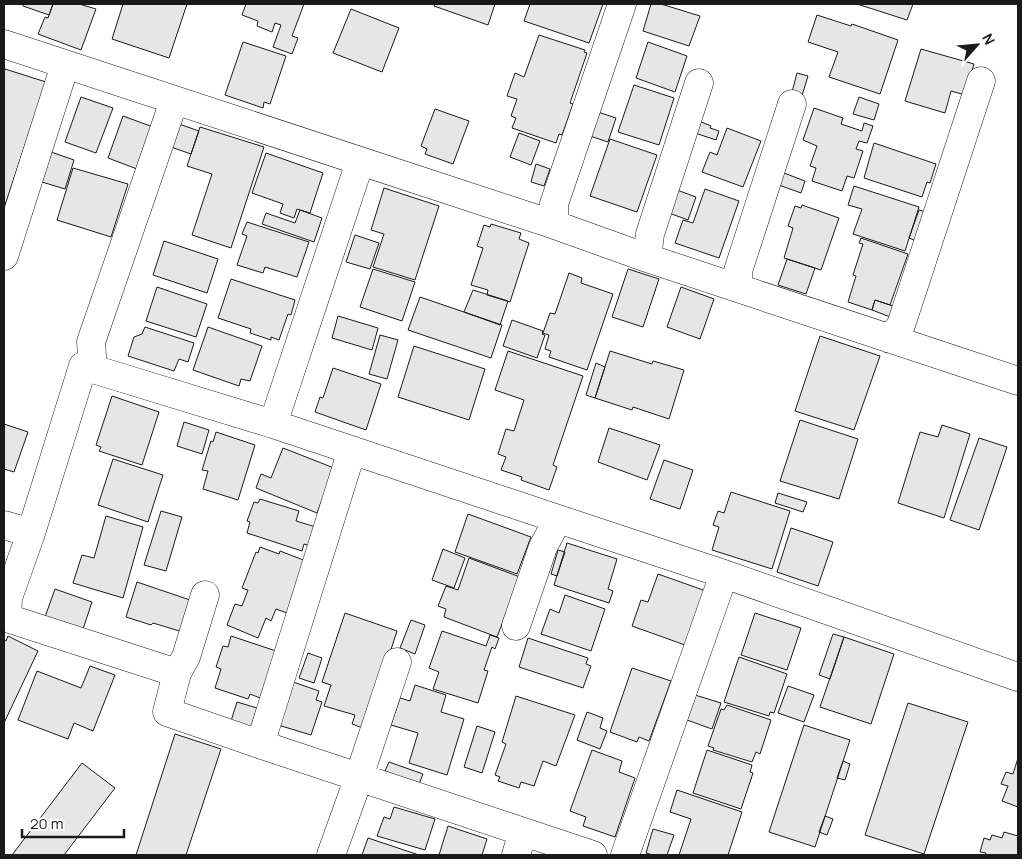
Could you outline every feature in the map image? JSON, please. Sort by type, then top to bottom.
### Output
[{"type":"street","points":[[555,225],[554,204],[622,4]]},
{"type":"street","points":[[4,44],[555,225],[647,258],[1018,381]]},
{"type":"street","points":[[4,256],[65,65]]},
{"type":"street","points":[[890,339],[901,325],[982,81]]},
{"type":"street","points":[[647,258],[650,234],[699,83]]},
{"type":"street","points":[[93,369],[91,342],[174,100]]},
{"type":"street","points":[[738,288],[738,271],[792,104]]},
{"type":"street","points":[[274,424],[360,162]]},
{"type":"street","points":[[177,673],[5,618],[8,598],[31,533],[83,366],[274,424],[558,518],[1018,677]]},
{"type":"street","points":[[262,745],[263,735],[352,450]]},
{"type":"street","points":[[516,626],[543,547],[558,518]]},
{"type":"street","points":[[4,525],[31,533]]},
{"type":"street","points":[[625,855],[724,574]]},
{"type":"street","points":[[205,595],[186,657],[177,673],[167,712],[359,777],[519,844],[593,855]]},
{"type":"street","points":[[331,855],[397,662]]},
{"type":"building","points":[[23,4],[53,4],[49,15],[23,6]]},
{"type":"building","points":[[53,4],[79,4],[96,9],[81,50],[38,34],[45,17],[48,18]]},
{"type":"building","points":[[123,4],[187,4],[169,58],[112,39]]},
{"type":"building","points":[[246,4],[304,4],[292,36],[298,38],[292,54],[273,47],[281,25],[275,23],[272,32],[257,26],[258,21],[242,15]]},
{"type":"building","points":[[435,4],[495,4],[488,25],[434,6]]},
{"type":"building","points":[[530,4],[603,4],[589,43],[524,21]]},
{"type":"building","points":[[651,4],[661,4],[700,16],[689,46],[643,31]]},
{"type":"building","points":[[857,4],[913,4],[907,20]]},
{"type":"building","points":[[351,9],[399,28],[382,72],[333,53]]},
{"type":"building","points":[[817,15],[851,26],[852,24],[898,40],[880,94],[829,77],[838,52],[808,42]]},
{"type":"building","points":[[539,35],[585,50],[584,52],[587,53],[570,103],[573,104],[562,135],[559,134],[556,143],[512,128],[516,118],[511,116],[517,99],[507,96],[515,73],[524,77]]},
{"type":"building","points":[[243,42],[286,56],[270,104],[264,102],[263,108],[225,95]]},
{"type":"building","points":[[648,42],[687,56],[675,92],[636,78]]},
{"type":"building","points":[[921,49],[974,64],[965,95],[951,91],[945,113],[905,101]]},
{"type":"building","points":[[5,69],[46,82],[4,208],[4,74]]},
{"type":"building","points":[[797,73],[808,76],[801,99],[791,96]]},
{"type":"building","points":[[634,85],[674,98],[659,145],[618,132]]},
{"type":"building","points":[[81,97],[113,108],[96,153],[65,142]]},
{"type":"building","points":[[859,97],[879,104],[874,120],[853,114]]},
{"type":"building","points":[[814,108],[843,118],[841,124],[862,131],[864,123],[873,126],[867,143],[859,141],[856,149],[863,151],[854,178],[847,176],[842,191],[812,181],[816,168],[810,166],[817,146],[803,140]]},
{"type":"building","points":[[435,109],[469,121],[453,164],[425,154],[427,149],[421,146]]},
{"type":"building","points":[[598,112],[616,118],[608,142],[590,136]]},
{"type":"building","points":[[123,116],[153,127],[137,169],[108,158]]},
{"type":"building","points":[[699,121],[719,131],[716,140],[695,133]]},
{"type":"building","points":[[179,124],[199,131],[191,154],[171,147]]},
{"type":"building","points":[[200,127],[264,147],[231,248],[192,235],[212,174],[187,166]]},
{"type":"building","points":[[727,128],[761,141],[743,187],[702,172],[710,152],[717,155]]},
{"type":"building","points":[[519,133],[540,141],[531,165],[510,157]]},
{"type":"building","points":[[610,139],[657,155],[637,212],[590,196]]},
{"type":"building","points":[[874,143],[936,164],[930,183],[927,182],[922,197],[864,178]]},
{"type":"building","points":[[51,152],[74,160],[65,189],[42,182]]},
{"type":"building","points":[[266,153],[323,173],[310,213],[297,209],[294,218],[280,213],[283,204],[252,193]]},
{"type":"building","points":[[536,164],[550,169],[544,186],[531,182]]},
{"type":"building","points":[[73,168],[128,184],[111,237],[57,220]]},
{"type":"building","points":[[784,173],[805,181],[801,193],[779,185]]},
{"type":"building","points":[[854,186],[919,207],[905,251],[853,234],[862,209],[848,205]]},
{"type":"building","points":[[384,188],[439,206],[415,280],[373,267],[384,234],[371,230]]},
{"type":"building","points":[[705,189],[739,201],[719,258],[675,243],[683,220],[693,223]]},
{"type":"building","points":[[677,190],[696,197],[688,220],[669,213]]},
{"type":"building","points":[[802,205],[839,218],[821,270],[784,258],[793,228],[788,226],[795,206],[801,208]]},
{"type":"building","points":[[300,210],[322,218],[314,242],[262,224],[266,213],[295,223]]},
{"type":"building","points":[[919,210],[929,213],[919,242],[909,238]]},
{"type":"building","points":[[247,222],[309,242],[297,277],[265,267],[263,273],[237,265],[247,236],[242,234]]},
{"type":"building","points":[[491,224],[521,233],[519,239],[529,243],[510,302],[487,295],[488,290],[471,285],[483,248],[477,246],[484,225],[490,227]]},
{"type":"building","points":[[355,235],[379,243],[370,269],[346,262]]},
{"type":"building","points":[[861,238],[908,254],[890,305],[875,300],[872,310],[848,302],[856,276],[853,275],[863,244],[859,243]]},
{"type":"building","points":[[164,241],[218,259],[207,293],[153,275]]},
{"type":"building","points":[[787,259],[815,268],[806,294],[778,285]]},
{"type":"building","points":[[373,269],[415,282],[402,321],[360,307]]},
{"type":"building","points":[[628,269],[659,279],[643,327],[612,317]]},
{"type":"building","points":[[569,273],[582,278],[581,283],[613,294],[587,370],[549,357],[551,351],[545,349],[549,335],[543,333],[550,313],[555,314]]},
{"type":"building","points":[[231,279],[295,300],[291,315],[288,314],[279,340],[271,337],[271,340],[250,333],[251,329],[218,318]]},
{"type":"building","points":[[157,287],[207,304],[196,337],[146,321]]},
{"type":"building","points":[[681,287],[714,299],[700,339],[667,327]]},
{"type":"building","points":[[473,290],[508,301],[500,325],[464,312]]},
{"type":"building","points":[[420,297],[502,325],[491,358],[408,330]]},
{"type":"building","points":[[875,300],[896,307],[893,318],[872,310]]},
{"type":"building","points":[[338,316],[378,328],[372,350],[332,338]]},
{"type":"building","points":[[512,320],[543,331],[542,334],[545,335],[537,358],[503,346]]},
{"type":"building","points":[[145,327],[194,343],[188,362],[179,359],[174,371],[128,356],[134,337],[142,334]]},
{"type":"building","points":[[208,327],[262,346],[250,381],[241,379],[239,386],[193,370]]},
{"type":"building","points":[[380,335],[398,340],[387,379],[369,374]]},
{"type":"building","points":[[820,336],[880,356],[854,430],[795,411]]},
{"type":"building","points":[[414,346],[485,369],[469,420],[398,397]]},
{"type":"building","points":[[508,351],[583,376],[553,465],[557,467],[549,490],[521,480],[522,477],[501,470],[506,457],[498,454],[506,429],[514,431],[524,400],[495,390]]},
{"type":"building","points":[[610,351],[652,364],[653,361],[684,370],[669,419],[633,407],[632,410],[595,398]]},
{"type":"building","points":[[596,363],[605,367],[595,398],[586,395]]},
{"type":"building","points":[[333,368],[381,384],[366,430],[315,412],[320,397],[323,398]]},
{"type":"building","points":[[112,396],[159,412],[142,465],[99,451],[101,447],[96,445]]},
{"type":"building","points":[[800,420],[858,439],[839,499],[780,481]]},
{"type":"building","points":[[184,422],[209,430],[202,454],[177,446]]},
{"type":"building","points":[[4,424],[28,432],[14,472],[4,469]]},
{"type":"building","points":[[942,425],[970,434],[944,518],[898,503],[920,432],[938,437]]},
{"type":"building","points":[[609,428],[660,445],[647,480],[598,462]]},
{"type":"building","points":[[216,432],[255,445],[238,500],[203,489],[208,471],[202,470],[211,441],[213,442]]},
{"type":"building","points":[[979,438],[1007,447],[979,530],[950,520]]},
{"type":"building","points":[[283,448],[334,468],[317,513],[256,488],[261,474],[271,478]]},
{"type":"building","points":[[113,459],[163,475],[148,522],[98,505]]},
{"type":"building","points":[[664,460],[693,470],[680,509],[650,499]]},
{"type":"building","points":[[731,492],[790,511],[772,569],[712,550],[719,527],[713,525],[718,511],[724,513]]},
{"type":"building","points":[[778,493],[807,502],[803,512],[775,503]]},
{"type":"building","points":[[260,499],[299,511],[296,521],[316,527],[310,546],[304,544],[302,551],[247,533],[250,522],[247,521],[254,502],[258,503]]},
{"type":"building","points":[[161,511],[182,517],[166,571],[144,565]]},
{"type":"building","points":[[468,514],[531,537],[517,574],[455,552]]},
{"type":"building","points":[[106,516],[143,527],[123,598],[73,583],[82,555],[94,558]]},
{"type":"building","points":[[791,528],[833,542],[818,586],[777,572]]},
{"type":"building","points":[[567,543],[617,559],[608,589],[613,591],[609,603],[554,585]]},
{"type":"building","points":[[260,547],[279,554],[280,551],[306,561],[287,613],[276,609],[271,621],[266,618],[258,638],[227,625],[235,604],[242,606],[248,590],[242,588],[256,552],[258,553]]},
{"type":"building","points":[[443,549],[465,558],[454,588],[432,580]]},
{"type":"building","points":[[558,550],[565,552],[557,576],[551,574]]},
{"type":"building","points":[[469,558],[520,577],[497,637],[444,617],[446,609],[438,606],[446,586],[458,590]]},
{"type":"building","points":[[658,574],[706,591],[685,645],[632,626],[641,600],[648,602]]},
{"type":"building","points":[[137,582],[193,601],[183,632],[126,617]]},
{"type":"building","points":[[55,589],[92,602],[83,629],[45,617]]},
{"type":"building","points":[[565,595],[605,609],[591,651],[541,634],[550,609],[559,613]]},
{"type":"building","points":[[345,613],[397,631],[365,729],[352,724],[355,715],[324,706],[331,685],[322,682]]},
{"type":"building","points":[[755,613],[801,628],[787,670],[741,655]]},
{"type":"building","points":[[411,620],[425,625],[415,654],[400,648]]},
{"type":"building","points":[[442,631],[486,646],[490,635],[499,638],[495,649],[492,647],[484,670],[488,671],[478,703],[433,689],[439,672],[429,668]]},
{"type":"building","points":[[833,634],[844,637],[830,679],[819,675]]},
{"type":"building","points":[[8,636],[38,651],[4,723],[4,640],[6,641]]},
{"type":"building","points":[[231,636],[276,651],[260,698],[250,694],[248,699],[215,688],[221,669],[216,667],[223,646],[228,647]]},
{"type":"building","points":[[844,637],[894,654],[871,724],[820,707]]},
{"type":"building","points":[[528,638],[588,658],[586,664],[591,666],[583,688],[519,667]]},
{"type":"building","points":[[308,653],[322,658],[314,683],[299,678]]},
{"type":"building","points":[[739,657],[787,674],[774,713],[770,712],[769,716],[724,702]]},
{"type":"building","points":[[90,666],[115,675],[93,731],[74,723],[68,739],[18,720],[37,671],[81,688]]},
{"type":"building","points":[[632,668],[671,681],[649,741],[639,737],[637,742],[610,732]]},
{"type":"building","points":[[293,682],[319,691],[316,700],[322,702],[311,735],[278,725]]},
{"type":"building","points":[[415,685],[446,695],[441,712],[464,719],[447,775],[409,763],[418,733],[391,725],[400,698],[410,701]]},
{"type":"building","points":[[788,686],[814,695],[804,722],[778,713]]},
{"type":"building","points":[[695,695],[721,703],[712,729],[687,720]]},
{"type":"building","points":[[516,696],[575,715],[556,766],[543,761],[534,786],[521,782],[519,788],[498,781],[500,777],[495,775],[506,744],[502,742]]},
{"type":"building","points":[[237,702],[257,708],[251,728],[231,721]]},
{"type":"building","points":[[908,703],[968,722],[924,854],[865,835]]},
{"type":"building","points":[[727,705],[771,720],[760,754],[756,752],[752,762],[713,750],[714,748],[708,746],[721,709],[724,710]]},
{"type":"building","points":[[587,712],[603,718],[600,728],[607,731],[600,749],[577,740]]},
{"type":"building","points":[[804,725],[850,740],[815,847],[769,832]]},
{"type":"building","points":[[477,726],[495,732],[482,773],[464,767]]},
{"type":"building","points":[[175,734],[221,749],[186,855],[136,855]]},
{"type":"building","points":[[592,750],[622,761],[619,772],[635,778],[615,837],[583,826],[586,817],[570,811]]},
{"type":"building","points":[[707,750],[752,765],[750,772],[753,773],[741,809],[693,793]]},
{"type":"building","points":[[1018,758],[1018,807],[1002,801],[1008,786],[1001,784],[1006,772],[1013,774]]},
{"type":"building","points":[[843,761],[850,764],[845,780],[837,778]]},
{"type":"building","points":[[389,762],[423,774],[419,784],[385,771]]},
{"type":"building","points":[[82,763],[115,788],[64,855],[12,855]]},
{"type":"building","points":[[677,790],[742,812],[728,855],[679,855],[691,819],[670,812]]},
{"type":"building","points":[[394,807],[435,819],[425,850],[377,836],[384,817],[390,819]]},
{"type":"building","points":[[825,816],[833,819],[827,835],[819,832]]},
{"type":"building","points":[[448,826],[487,839],[482,855],[439,855]]},
{"type":"building","points":[[653,829],[674,835],[667,855],[646,853]]},
{"type":"building","points":[[1004,832],[1018,836],[1018,855],[985,855],[986,853],[980,852],[984,838],[990,840],[992,835],[1002,838]]},
{"type":"building","points":[[368,838],[419,855],[362,855]]}]
